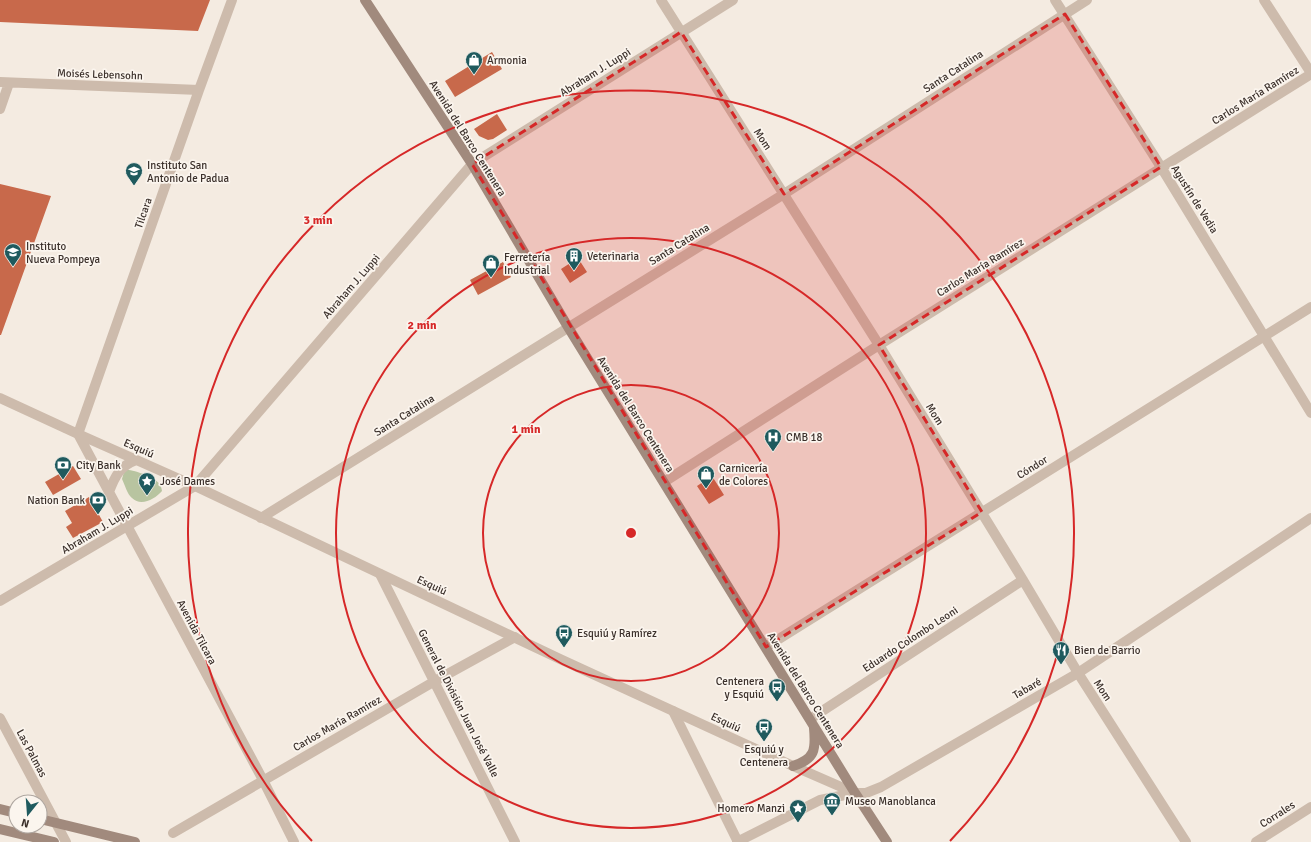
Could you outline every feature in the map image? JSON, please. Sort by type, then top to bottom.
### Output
[{"type":"main road","name":"Avenida del Barco Centenera","points":[[365,0],[472,164],[568,327],[855,793],[887,842]]},
{"type":"main road","points":[[793,766],[805,762],[812,755],[816,741],[812,722]]},
{"type":"main road","points":[[48,821],[135,842]]},
{"type":"main road","points":[[0,829],[54,842]]},
{"type":"street","name":"Tilcara","points":[[78,434],[232,0]]},
{"type":"street","name":"Mom","points":[[661,0],[879,345],[1024,580],[1078,672],[1186,842]]},
{"type":"street","name":"Abraham J. Luppi","points":[[0,601],[195,486],[472,164],[734,0]]},
{"type":"street","name":"Agustín de Vedia","points":[[1055,0],[1161,168],[1311,413]]},
{"type":"street","name":"Santa Catalina","points":[[261,518],[784,194],[1087,0]]},
{"type":"street","points":[[1264,0],[1311,74]]},
{"type":"street","name":"Carlos María Ramírez","points":[[664,482],[879,345],[1311,74]]},
{"type":"street","name":"Moisés Lebensohn","points":[[4,82],[199,90]]},
{"type":"street","points":[[0,109],[4,82]]},
{"type":"street","name":"Cóndor","points":[[766,647],[1311,307]]},
{"type":"street","name":"Esquiú","points":[[0,398],[195,486],[673,711],[855,793]]},
{"type":"street","name":"Avenida Tilcara","points":[[78,434],[263,780],[294,842]]},
{"type":"street","points":[[109,492],[114,478],[120,470],[128,463],[136,460]]},
{"type":"street","name":"Tabaré","points":[[738,842],[820,800],[855,793],[866,793],[881,788],[1078,672],[1311,519]]},
{"type":"street","name":"General de División Juan José Valle","points":[[380,574],[515,842]]},
{"type":"street","name":"Eduardo Colombo Leoni","points":[[812,722],[1024,580]]},
{"type":"street","name":"Carlos María Ramírez","points":[[173,833],[435,681],[514,637]]},
{"type":"street","points":[[673,711],[738,842]]},
{"type":"street","name":"Las Palmas","points":[[0,718],[66,842]]},
{"type":"street","name":"Corrales","points":[[1256,842],[1311,807]]},
{"type":"highlighted area","points":[[1065,14],[1161,167],[879,345],[982,512],[766,647],[472,164],[681,32],[784,194]]},
{"type":"green space","points":[[127,470],[140,473],[155,480],[160,485],[162,491],[156,497],[148,501],[136,501],[129,494],[122,479],[124,472]]},
{"type":"building","points":[[0,0],[210,0],[198,31],[0,22]]},
{"type":"building","name":"Armonia","points":[[492,52],[502,69],[455,97],[445,81]]},
{"type":"building","points":[[497,114],[507,130],[493,139],[488,140],[479,136],[474,129]]},
{"type":"building","name":"Instituto Nueva Pompeya","points":[[0,184],[51,196],[1,335],[0,335]]},
{"type":"building","name":"Veterinaria","points":[[578,258],[587,272],[570,283],[561,269]]},
{"type":"building","name":"Ferretería Industrial","points":[[503,262],[511,277],[478,295],[470,280]]},
{"type":"building","name":"City Bank","points":[[73,466],[81,479],[53,495],[45,482]]},
{"type":"building","points":[[712,476],[724,495],[709,504],[697,486]]},
{"type":"building","points":[[89,497],[103,522],[73,538],[66,527],[72,523],[65,511]]},
{"type":"place","name":"Armonia","points":[[474,75]]},
{"type":"place","name":"Instituto San Antonio de Padua","points":[[134,186]]},
{"type":"place","name":"Instituto Nueva Pompeya","points":[[13,267]]},
{"type":"place","name":"Veterinaria","points":[[574,271]]},
{"type":"place","name":"Ferretería Industrial","points":[[491,278]]},
{"type":"place","name":"CMB 18","points":[[773,452]]},
{"type":"place","name":"City Bank","points":[[63,480]]},
{"type":"place","name":"Carnicería de Colores","points":[[706,489]]},
{"type":"place","name":"José Dames","points":[[147,496]]},
{"type":"place","name":"Nation Bank","points":[[98,515]]},
{"type":"place","name":"Esquiú y Ramírez","points":[[564,648]]},
{"type":"place","name":"Bien de Barrio","points":[[1061,665]]},
{"type":"place","name":"Centenera y Esquiú","points":[[777,702]]},
{"type":"place","name":"Esquiú y Centenera","points":[[764,742]]},
{"type":"place","name":"Museo Manoblanca","points":[[832,816]]},
{"type":"place","name":"Homero Manzi","points":[[798,823]]}]
